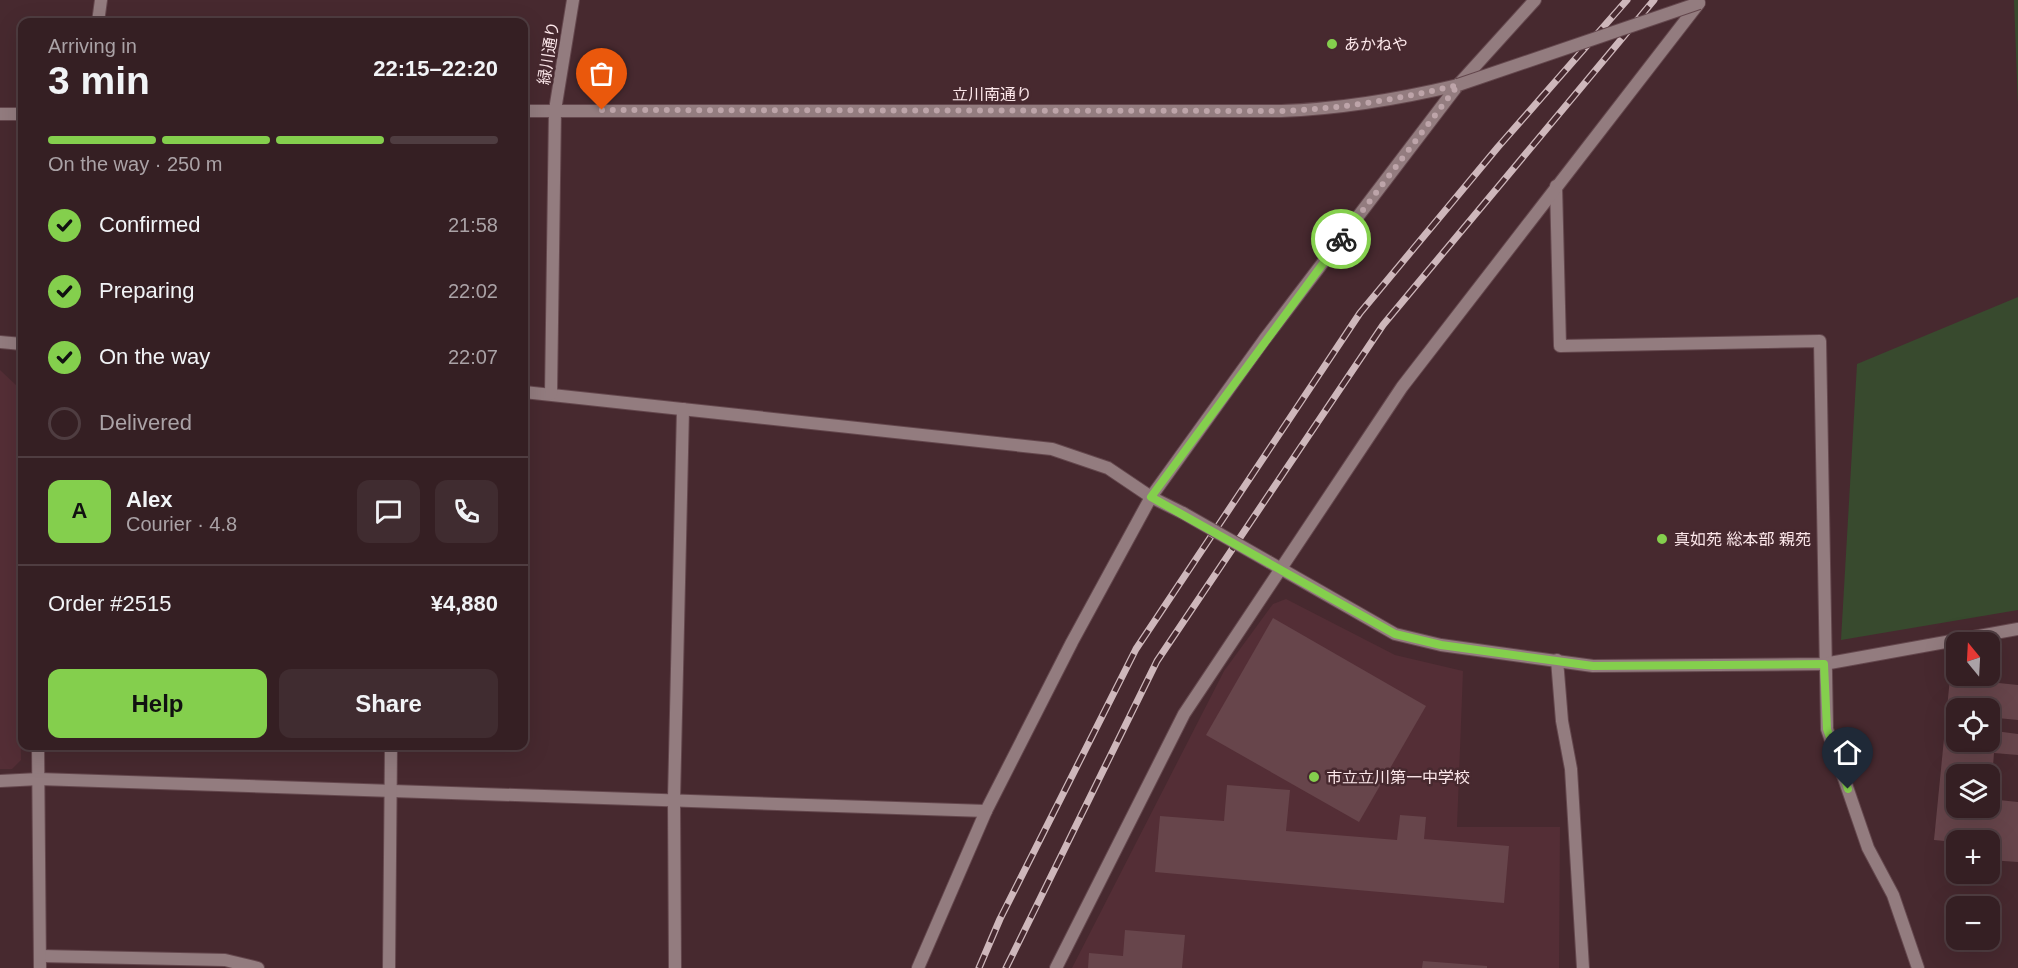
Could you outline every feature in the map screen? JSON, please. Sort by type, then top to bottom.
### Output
[{"type":"street","points":[[99,18],[101,0]]},
{"type":"street","name":"緑川通り","points":[[551,394],[555,110],[573,0]]},
{"type":"street","points":[[918,968],[986,811],[1072,642],[1151,497],[1264,340],[1458,85],[1535,0]]},
{"type":"street","points":[[1056,968],[1184,714],[1402,387],[1556,186],[1703,1]]},
{"type":"street","name":"立川南通り","points":[[528,111],[1281,111],[1338,109],[1395,100],[1458,85],[1703,1]]},
{"type":"street","points":[[0,114],[18,114]]},
{"type":"street","points":[[1556,186],[1560,346],[1820,341],[1824,664],[1827,729],[1868,848],[1893,895],[1918,968]]},
{"type":"street","points":[[0,342],[18,344]]},
{"type":"street","points":[[528,392],[1052,449],[1108,468],[1151,497],[1395,634],[1441,645],[1593,666],[1824,664],[2018,629]]},
{"type":"street","points":[[675,968],[674,799],[682,409]]},
{"type":"street","points":[[1557,660],[1562,721],[1571,769],[1583,968]]},
{"type":"street","points":[[38,750],[41,962],[225,960],[258,968]]},
{"type":"street","points":[[389,968],[391,750]]},
{"type":"street","points":[[0,781],[39,779],[389,789],[986,811]]},
{"type":"shaded area","points":[[0,370],[17,386],[18,750],[21,750],[21,760],[12,769],[0,769]]},
{"type":"shaded area","name":"市立立川第一中学校","points":[[1286,599],[1395,655],[1463,671],[1457,827],[1560,827],[1559,968],[1072,968],[1224,671],[1273,604]]},
{"type":"green space","points":[[2014,0],[2018,0],[2018,106]]},
{"type":"green space","points":[[2018,297],[2018,610],[1841,640],[1857,364]]},
{"type":"building","points":[[1273,618],[1426,706],[1359,822],[1206,735]]},
{"type":"building","points":[[2000,683],[2018,685],[2018,720],[2000,718],[2000,698],[1948,698],[1949,686],[2000,686]]},
{"type":"building","points":[[1946,718],[1946,752],[2000,752],[2000,732],[2018,734],[2018,755],[1994,753],[1993,764],[1946,764],[1946,818],[2000,818],[2000,800],[2018,802],[2018,862],[2000,861],[2000,830],[1946,830],[1946,841],[1934,840]]},
{"type":"building","points":[[1227,785],[1290,790],[1286,831],[1397,840],[1400,815],[1426,817],[1424,839],[1509,846],[1504,903],[1155,872],[1160,816],[1224,821]]},
{"type":"building","points":[[1125,930],[1185,935],[1182,968],[1088,968],[1089,953],[1123,956]]},
{"type":"building","points":[[1423,961],[1487,966],[1487,968],[1422,968]]},
{"type":"railway","points":[[979,968],[1000,919],[1136,649],[1360,313],[1498,147],[1627,0]]},
{"type":"railway","points":[[1006,968],[1157,661],[1383,325],[1654,0]]},
{"type":"way so far","points":[[602,110],[1281,111],[1338,109],[1395,100],[1458,85],[1341,239]]},
{"type":"place","name":"あかねや","points":[[1332,44]]},
{"type":"place","name":"真如苑 総本部 親苑","points":[[1662,539]]},
{"type":"place","name":"市立立川第一中学校","points":[[1314,777]]},
{"type":"route","points":[[1341,239],[1264,340],[1151,497],[1395,634],[1441,645],[1593,666],[1824,664],[1827,729],[1848,789]]}]
